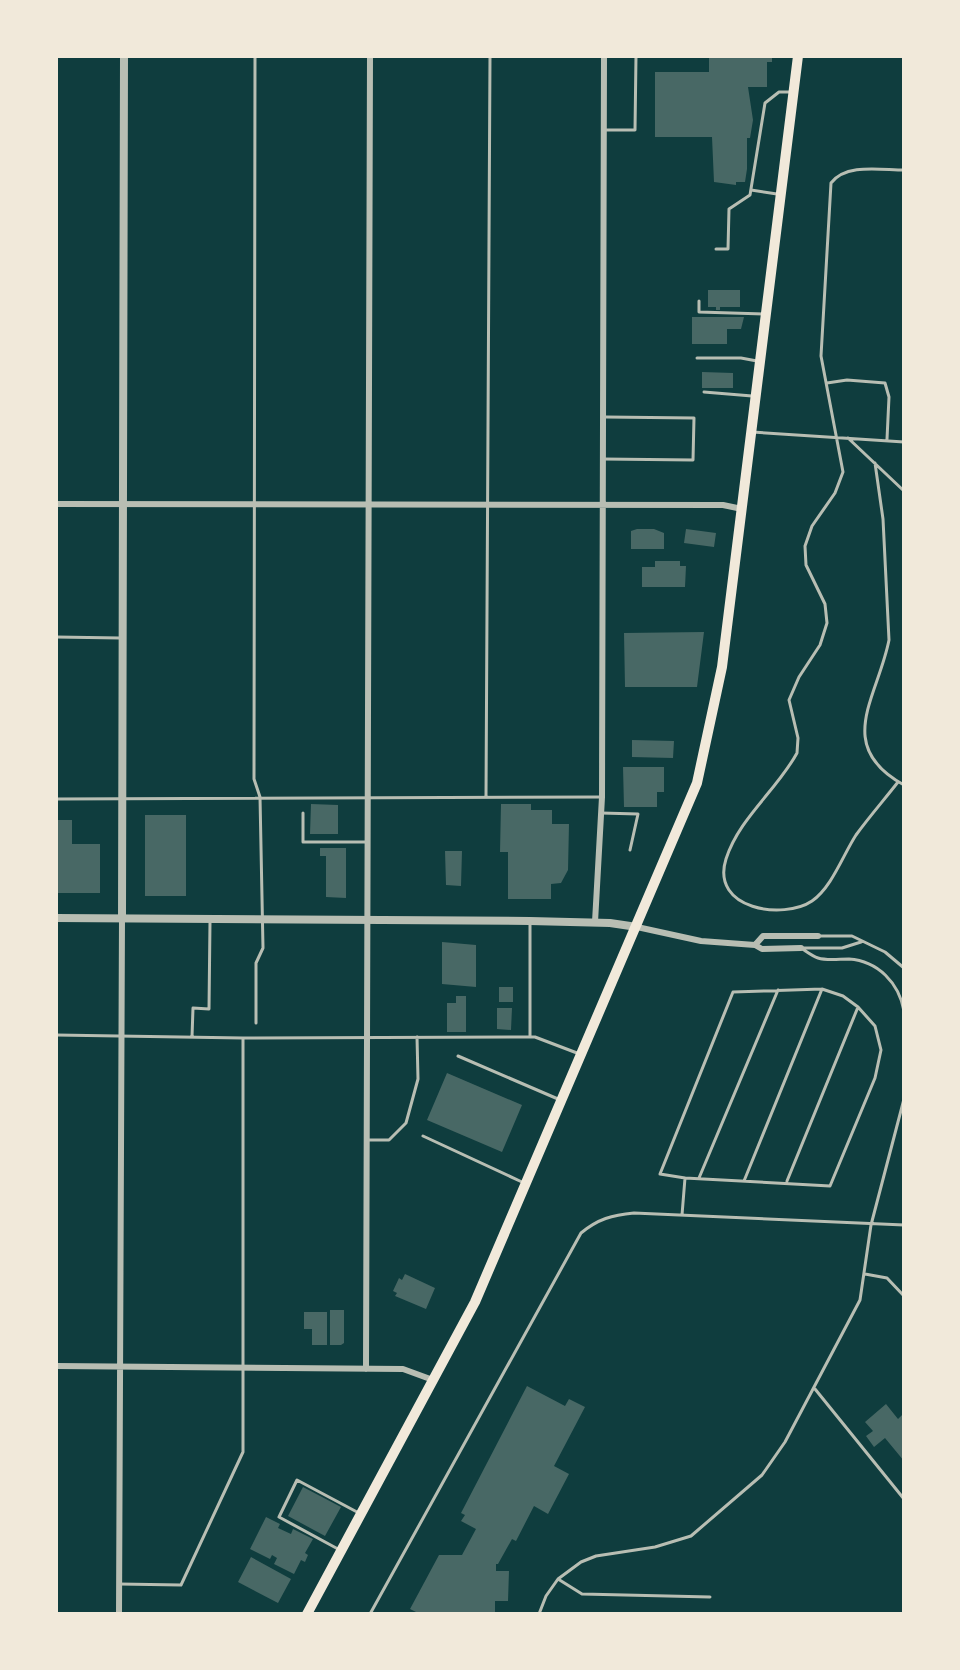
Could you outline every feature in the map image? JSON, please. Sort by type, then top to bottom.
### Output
[{"type":"highway","points":[[307,1614],[475,1302],[697,783],[722,667],[798,56]]},
{"type":"street","points":[[119,1614],[124,56]]},
{"type":"street","points":[[366,1369],[370,56]]},
{"type":"street","points":[[595,922],[602,797],[604,56]]},
{"type":"street","points":[[56,504],[723,505],[742,509]]},
{"type":"street","points":[[56,918],[595,922],[637,927],[701,941],[755,945],[762,949],[801,948]]},
{"type":"street","points":[[755,945],[763,936],[818,936]]},
{"type":"street","points":[[56,1366],[403,1369],[433,1380]]},
{"type":"lane","points":[[255,56],[254,779],[260,797],[263,948],[256,963],[256,1023]]},
{"type":"lane","points":[[486,797],[490,56]]},
{"type":"lane","points":[[604,130],[635,130],[636,56]]},
{"type":"lane","points":[[716,249],[728,249],[729,209],[750,195],[765,103],[779,92],[793,92]]},
{"type":"lane","points":[[898,782],[811,902],[792,908],[757,907],[743,904],[729,892],[723,876],[731,848],[742,828],[792,762],[799,745],[789,700],[799,677],[820,645],[827,623],[825,604],[806,565],[805,546],[812,526],[841,480],[842,460],[821,346],[831,183],[850,171],[904,170]]},
{"type":"lane","points":[[751,190],[781,194]]},
{"type":"lane","points":[[699,301],[699,312],[766,314]]},
{"type":"lane","points":[[697,358],[741,358],[760,362]]},
{"type":"lane","points":[[827,383],[878,380],[887,385],[887,440]]},
{"type":"lane","points":[[704,392],[756,397]]},
{"type":"lane","points":[[603,417],[694,418],[693,460],[603,459]]},
{"type":"lane","points":[[752,432],[904,442]]},
{"type":"lane","points":[[848,438],[904,491]]},
{"type":"lane","points":[[875,463],[883,519],[889,640],[865,710],[864,722],[870,755],[885,774],[904,785]]},
{"type":"lane","points":[[56,637],[124,638]]},
{"type":"lane","points":[[56,799],[602,797]]},
{"type":"lane","points":[[303,813],[303,842],[368,842]]},
{"type":"lane","points":[[601,813],[638,814],[630,850]]},
{"type":"lane","points":[[192,1037],[193,1008],[209,1009],[210,919]]},
{"type":"lane","points":[[530,921],[530,1037]]},
{"type":"lane","points":[[818,936],[852,936],[885,952],[904,968]]},
{"type":"lane","points":[[801,948],[842,948],[861,942]]},
{"type":"lane","points":[[801,948],[819,958],[853,959],[875,967],[888,976],[898,990],[904,1011]]},
{"type":"lane","points":[[744,1181],[822,989]]},
{"type":"lane","points":[[822,989],[843,996],[875,1026],[881,1050],[875,1078],[830,1186],[660,1174],[733,992],[778,990],[822,989]]},
{"type":"lane","points":[[699,1179],[778,990]]},
{"type":"lane","points":[[787,1183],[858,1007]]},
{"type":"lane","points":[[56,1035],[530,1037],[580,1054]]},
{"type":"lane","points":[[368,1140],[389,1140],[406,1123],[418,1079],[417,1037]]},
{"type":"lane","points":[[119,1584],[181,1585],[243,1452],[243,1038]]},
{"type":"lane","points":[[458,1056],[561,1100]]},
{"type":"lane","points":[[539,1614],[546,1596],[558,1579],[581,1562],[596,1556],[655,1547],[691,1536],[762,1475],[815,1389],[860,1300],[871,1225],[904,1099]]},
{"type":"lane","points":[[423,1136],[525,1184]]},
{"type":"lane","points":[[682,1215],[685,1178]]},
{"type":"lane","points":[[370,1614],[376,1612],[581,1233],[603,1218],[634,1213],[904,1225]]},
{"type":"lane","points":[[865,1274],[887,1278],[904,1296]]},
{"type":"lane","points":[[815,1389],[904,1499]]},
{"type":"lane","points":[[341,1551],[279,1517],[297,1480],[361,1514]]},
{"type":"lane","points":[[558,1579],[582,1594],[710,1597]]},
{"type":"building","points":[[709,56],[772,56],[772,62],[767,62],[767,87],[748,87],[753,120],[750,138],[747,138],[747,169],[745,182],[736,182],[736,185],[714,182],[712,137],[655,137],[655,72],[709,72]]},
{"type":"building","points":[[708,290],[740,290],[740,307],[720,307],[716,310],[716,307],[708,307]]},
{"type":"building","points":[[692,317],[744,317],[741,329],[727,329],[727,344],[692,344]]},
{"type":"building","points":[[702,372],[733,373],[733,388],[702,388]]},
{"type":"building","points":[[654,529],[664,533],[664,549],[631,549],[631,531]]},
{"type":"building","points":[[686,529],[716,533],[714,547],[684,543]]},
{"type":"building","points":[[655,561],[680,561],[680,566],[686,566],[685,587],[642,587],[642,567],[655,567]]},
{"type":"building","points":[[704,632],[697,687],[625,687],[624,633]]},
{"type":"building","points":[[632,740],[674,741],[673,758],[632,757]]},
{"type":"building","points":[[623,767],[664,767],[664,792],[657,792],[657,807],[624,807]]},
{"type":"building","points":[[311,804],[338,805],[338,834],[310,834]]},
{"type":"building","points":[[501,804],[531,804],[531,810],[552,810],[552,824],[569,824],[568,870],[561,883],[551,884],[551,899],[508,899],[508,852],[500,852]]},
{"type":"building","points":[[145,815],[186,815],[186,896],[145,896]]},
{"type":"building","points":[[56,820],[72,820],[72,844],[100,844],[100,893],[56,893]]},
{"type":"building","points":[[320,848],[346,848],[346,898],[326,897],[326,856],[320,856]]},
{"type":"building","points":[[445,851],[462,851],[461,886],[446,885]]},
{"type":"building","points":[[442,942],[476,945],[476,987],[442,984]]},
{"type":"building","points":[[499,987],[513,987],[513,1002],[499,1002]]},
{"type":"building","points":[[456,996],[466,996],[466,1032],[447,1032],[447,1003],[456,1003]]},
{"type":"building","points":[[497,1008],[512,1008],[511,1030],[497,1029]]},
{"type":"building","points":[[447,1073],[522,1105],[502,1152],[427,1120]]},
{"type":"building","points":[[405,1274],[435,1288],[426,1309],[395,1296],[397,1293],[393,1291],[399,1278],[402,1280]]},
{"type":"building","points":[[330,1310],[344,1310],[344,1343],[341,1345],[330,1345]]},
{"type":"building","points":[[304,1312],[327,1312],[327,1345],[312,1345],[312,1329],[304,1329]]},
{"type":"building","points":[[527,1386],[565,1406],[569,1399],[585,1407],[554,1466],[569,1474],[548,1514],[534,1506],[516,1541],[512,1539],[496,1564],[496,1571],[509,1571],[508,1601],[495,1601],[495,1614],[420,1614],[410,1609],[439,1555],[462,1555],[476,1529],[461,1521],[465,1515],[461,1513]]},
{"type":"building","points":[[886,1404],[898,1419],[904,1413],[904,1461],[885,1438],[874,1447],[866,1436],[873,1431],[865,1422]]},
{"type":"building","points":[[303,1487],[341,1507],[325,1536],[288,1516]]},
{"type":"building","points":[[266,1517],[280,1524],[278,1528],[291,1534],[293,1529],[313,1539],[305,1553],[308,1555],[305,1562],[301,1560],[294,1574],[274,1564],[277,1558],[272,1555],[270,1559],[250,1549]]},
{"type":"building","points":[[251,1557],[291,1579],[278,1603],[238,1582]]}]
